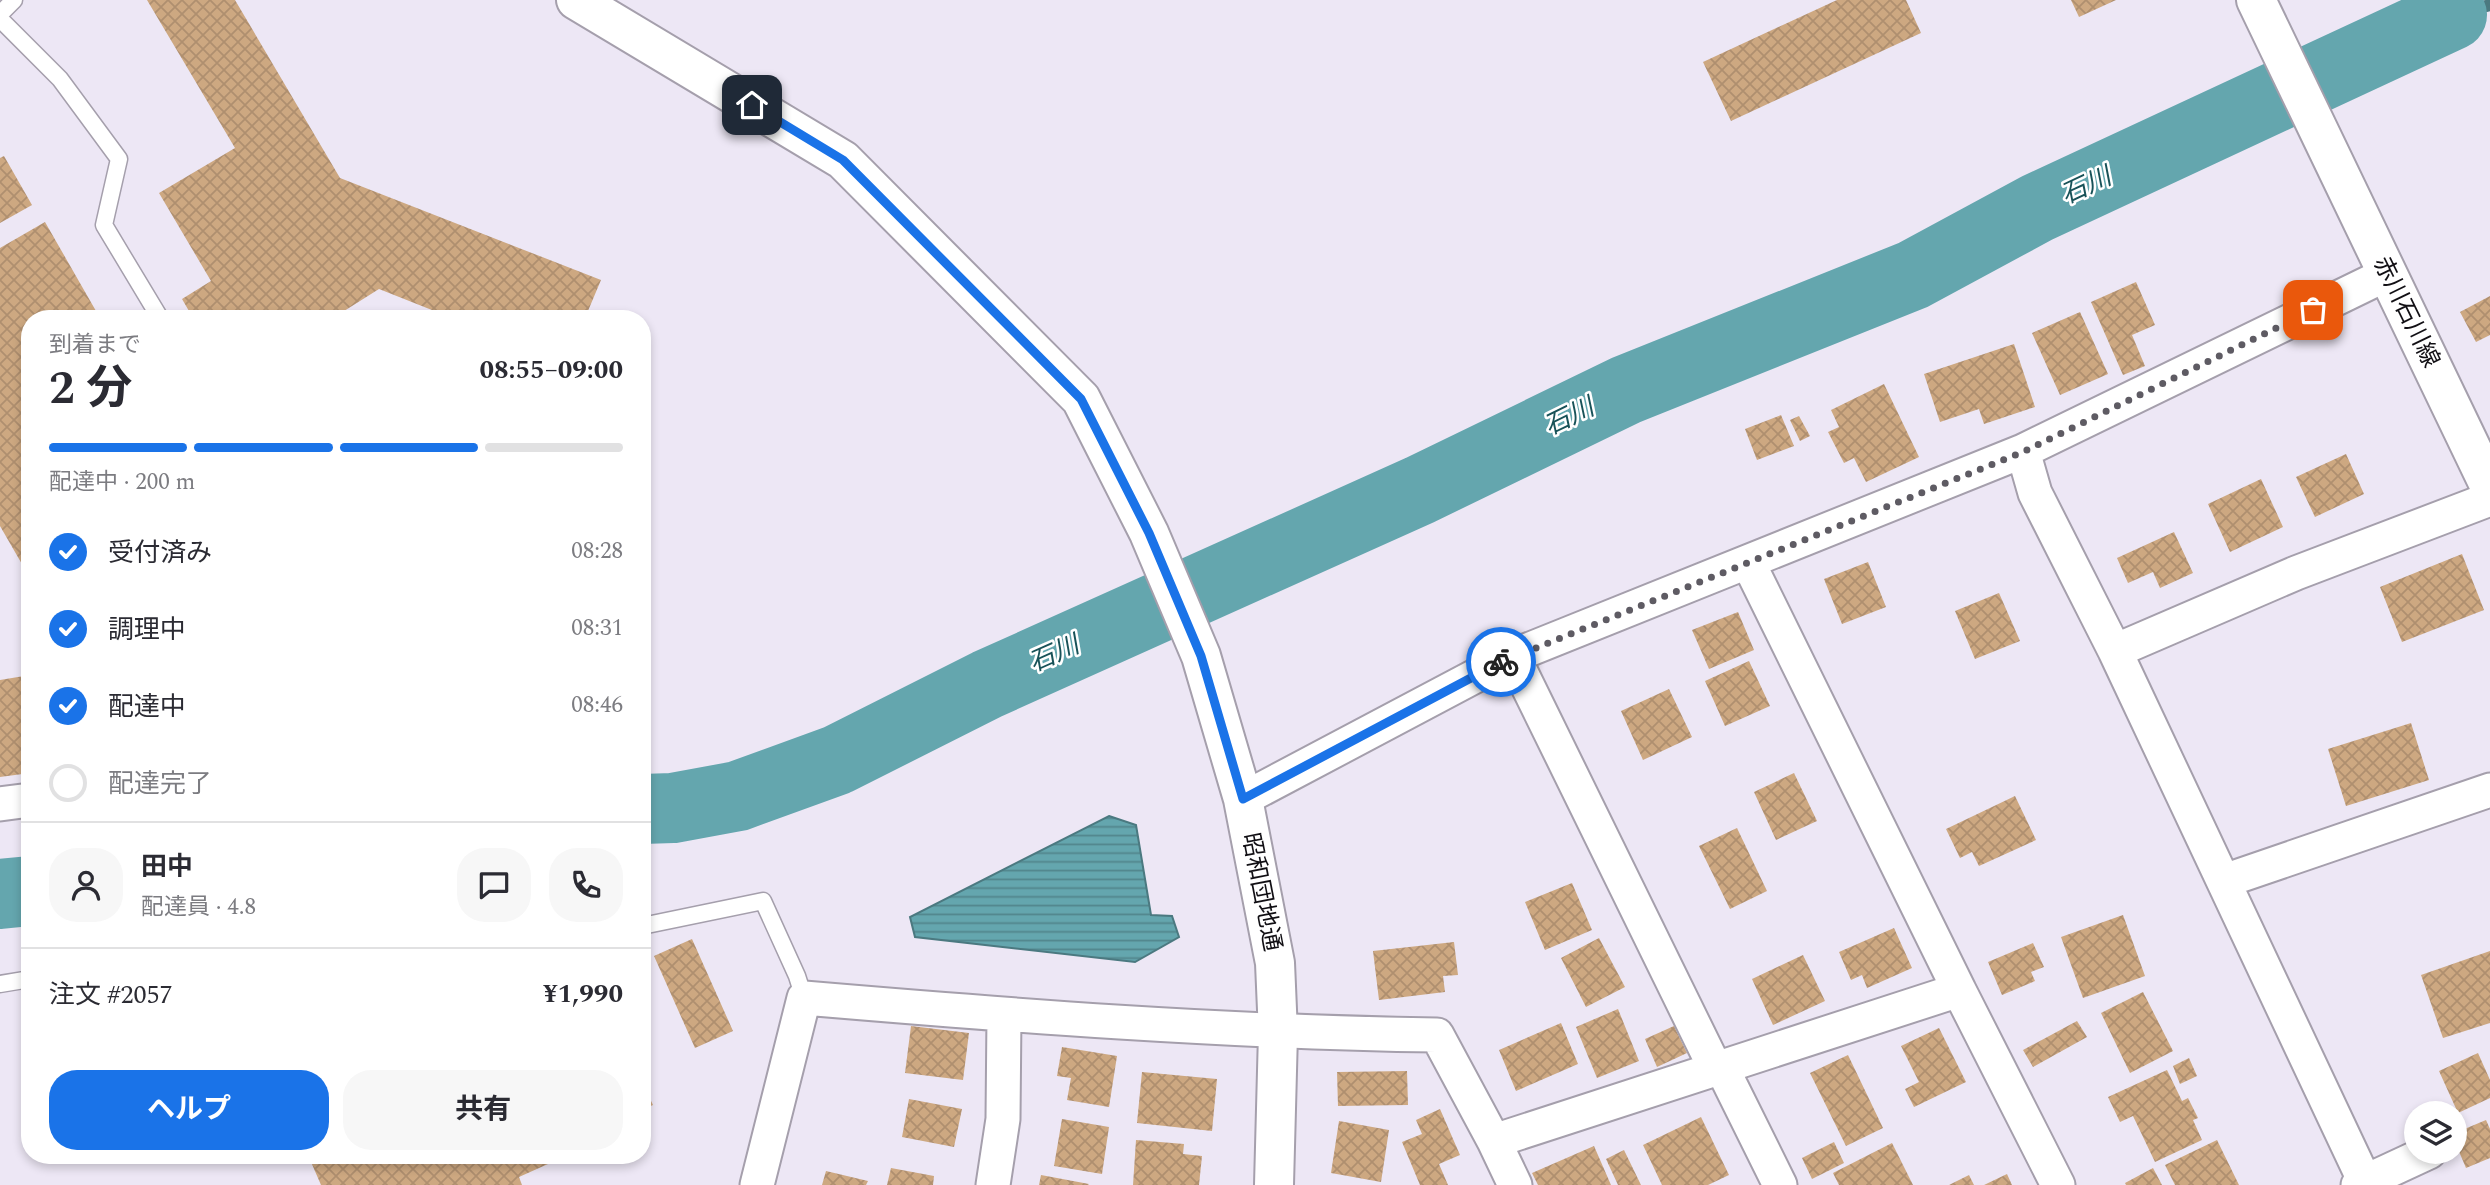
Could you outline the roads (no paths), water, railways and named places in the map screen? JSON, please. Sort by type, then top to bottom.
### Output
[{"type":"street","name":"昭和団地通","points":[[576,0],[843,160],[1081,399],[1149,533],[1201,656],[1243,799],[1275,963],[1278,1033],[1274,1185]]},
{"type":"street","name":"赤川石川線","points":[[2260,10],[2387,274],[2481,446],[2490,487]]},
{"type":"street","points":[[1243,799],[1513,656],[2023,452],[2387,274]]},
{"type":"street","points":[[2023,452],[2035,493],[2115,651],[2224,881],[2362,1184],[2404,1164]]},
{"type":"street","points":[[2115,651],[2297,573],[2490,499]]},
{"type":"street","points":[[1748,562],[2058,1185]]},
{"type":"street","points":[[1513,656],[1718,1067],[1780,1185]]},
{"type":"street","points":[[2224,881],[2490,790]]},
{"type":"street","points":[[0,804],[21,801]]},
{"type":"street","points":[[1494,1141],[1959,990]]},
{"type":"street","points":[[757,1185],[804,999],[1004,1016],[1278,1033],[1437,1035],[1515,1185]]},
{"type":"street","points":[[993,1185],[1003,1119],[1004,1016]]},
{"type":"lane","points":[[0,14],[14,0]]},
{"type":"lane","points":[[0,19],[60,79],[119,159],[104,225],[155,310]]},
{"type":"lane","points":[[651,924],[763,901],[797,976],[804,999]]},
{"type":"lane","points":[[0,984],[21,980]]},
{"type":"water","points":[[1109,816],[1136,825],[1151,915],[1172,916],[1179,937],[1135,962],[915,937],[910,917]]},
{"type":"waterway","name":"石川","points":[[2452,15],[2490,5]]},
{"type":"waterway","name":"石川","points":[[651,809],[673,808],[738,796],[837,760],[988,684],[1420,490],[1626,390],[1913,275],[2037,208],[2452,15]]},
{"type":"waterway","name":"石川","points":[[0,894],[21,892]]}]
